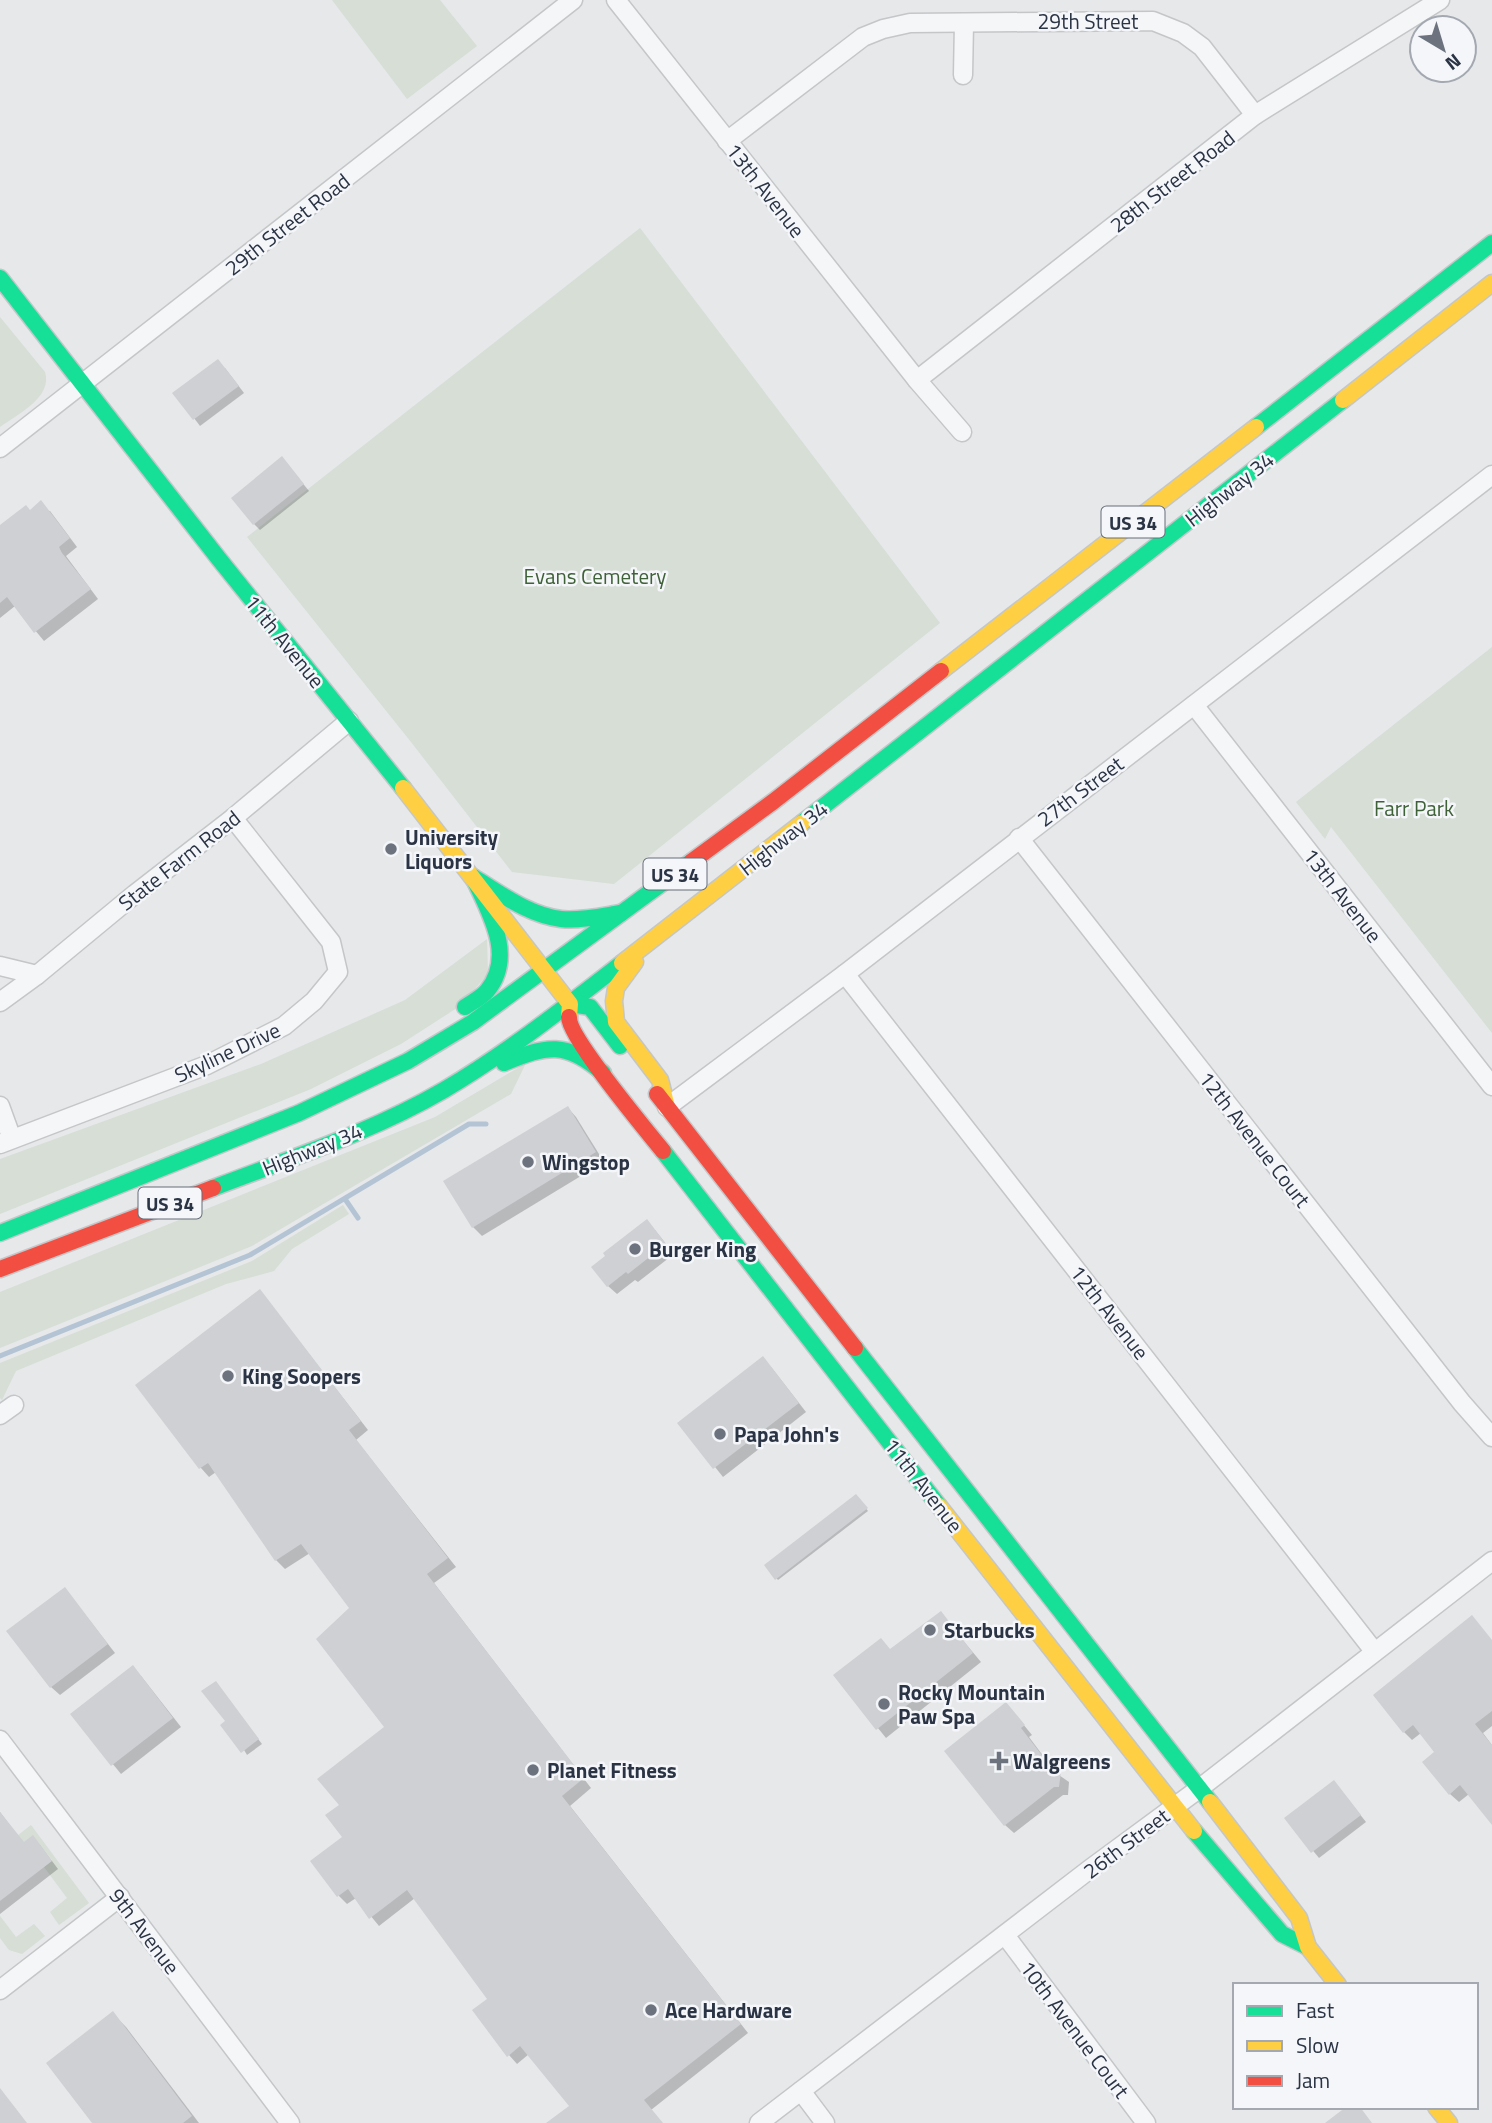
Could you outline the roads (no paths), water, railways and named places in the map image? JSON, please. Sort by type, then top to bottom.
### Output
[{"type":"main road","name":"Highway 34","points":[[0,1233],[299,1113],[408,1062],[473,1022],[785,793],[1492,243]]},
{"type":"main road","name":"11th Avenue","points":[[0,278],[570,1003],[590,1007],[1200,1788],[1298,1918],[1308,1947],[1336,1983]]},
{"type":"main road","name":"Highway 34","points":[[0,1269],[341,1139],[445,1089],[570,1003],[661,934],[1492,283]]},
{"type":"main road","points":[[473,877],[531,911],[559,919],[623,913]]},
{"type":"main road","points":[[347,1091],[390,1056],[486,992],[497,977],[502,960],[500,946],[473,877]]},
{"type":"main road","points":[[661,934],[624,975],[616,988],[614,1001],[616,1022],[660,1080],[667,1107]]},
{"type":"main road","name":"11th Avenue","points":[[570,1003],[569,1024],[603,1073],[1175,1806],[1282,1934],[1308,1947]]},
{"type":"main road","points":[[445,1089],[528,1053],[554,1047],[570,1049],[588,1059],[603,1073]]},
{"type":"main road","points":[[1438,2109],[1449,2123]]},
{"type":"street","name":"29th Street Road","points":[[0,447],[573,0]]},
{"type":"street","name":"13th Avenue","points":[[616,0],[917,380],[962,432]]},
{"type":"street","name":"28th Street Road","points":[[917,380],[1255,115],[1440,0]]},
{"type":"street","name":"29th Street","points":[[727,141],[863,37],[910,23],[1153,21],[1183,33],[1202,47],[1255,115]]},
{"type":"street","points":[[963,75],[964,23]]},
{"type":"street","name":"27th Street","points":[[667,1107],[845,974],[1492,475]]},
{"type":"street","name":"13th Avenue","points":[[1194,705],[1492,1086]]},
{"type":"street","name":"State Farm Road","points":[[0,1002],[233,818],[349,721]]},
{"type":"street","name":"Skyline Drive","points":[[6,1142],[207,1065],[284,1026],[314,1000],[338,972],[331,942],[233,818]]},
{"type":"street","name":"12th Avenue Court","points":[[1019,838],[1444,1381],[1492,1437]]},
{"type":"street","points":[[0,966],[37,975]]},
{"type":"street","name":"12th Avenue","points":[[845,974],[1374,1651]]},
{"type":"street","points":[[0,1106],[6,1142]]},
{"type":"street","name":"26th Street","points":[[759,2123],[1200,1788],[1492,1561]]},
{"type":"street","name":"9th Avenue","points":[[0,1740],[290,2123]]},
{"type":"street","points":[[0,1990],[120,1897]]},
{"type":"street","name":"10th Avenue Court","points":[[1005,1935],[1146,2123]]},
{"type":"street","points":[[800,2091],[825,2123]]},
{"type":"waterway","points":[[0,1356],[250,1255],[469,1124],[486,1124]]},
{"type":"waterway","points":[[345,1199],[358,1218]]},
{"type":"place","name":"University Liquors","points":[[391,849]]},
{"type":"place","name":"Wingstop","points":[[528,1162]]},
{"type":"place","name":"Burger King","points":[[635,1249]]},
{"type":"place","name":"King Soopers","points":[[228,1376]]},
{"type":"place","name":"Papa John's","points":[[720,1434]]},
{"type":"place","name":"Starbucks","points":[[930,1630]]},
{"type":"place","name":"Rocky Mountain Paw Spa","points":[[884,1704]]},
{"type":"place","name":"Walgreens","points":[[999,1761]]},
{"type":"place","name":"Planet Fitness","points":[[533,1770]]},
{"type":"place","name":"Ace Hardware","points":[[651,2010]]},
{"type":"park label","name":"Evans Cemetery","points":[[595,576]]},
{"type":"park label","name":"Farr Park","points":[[1414,808]]}]
